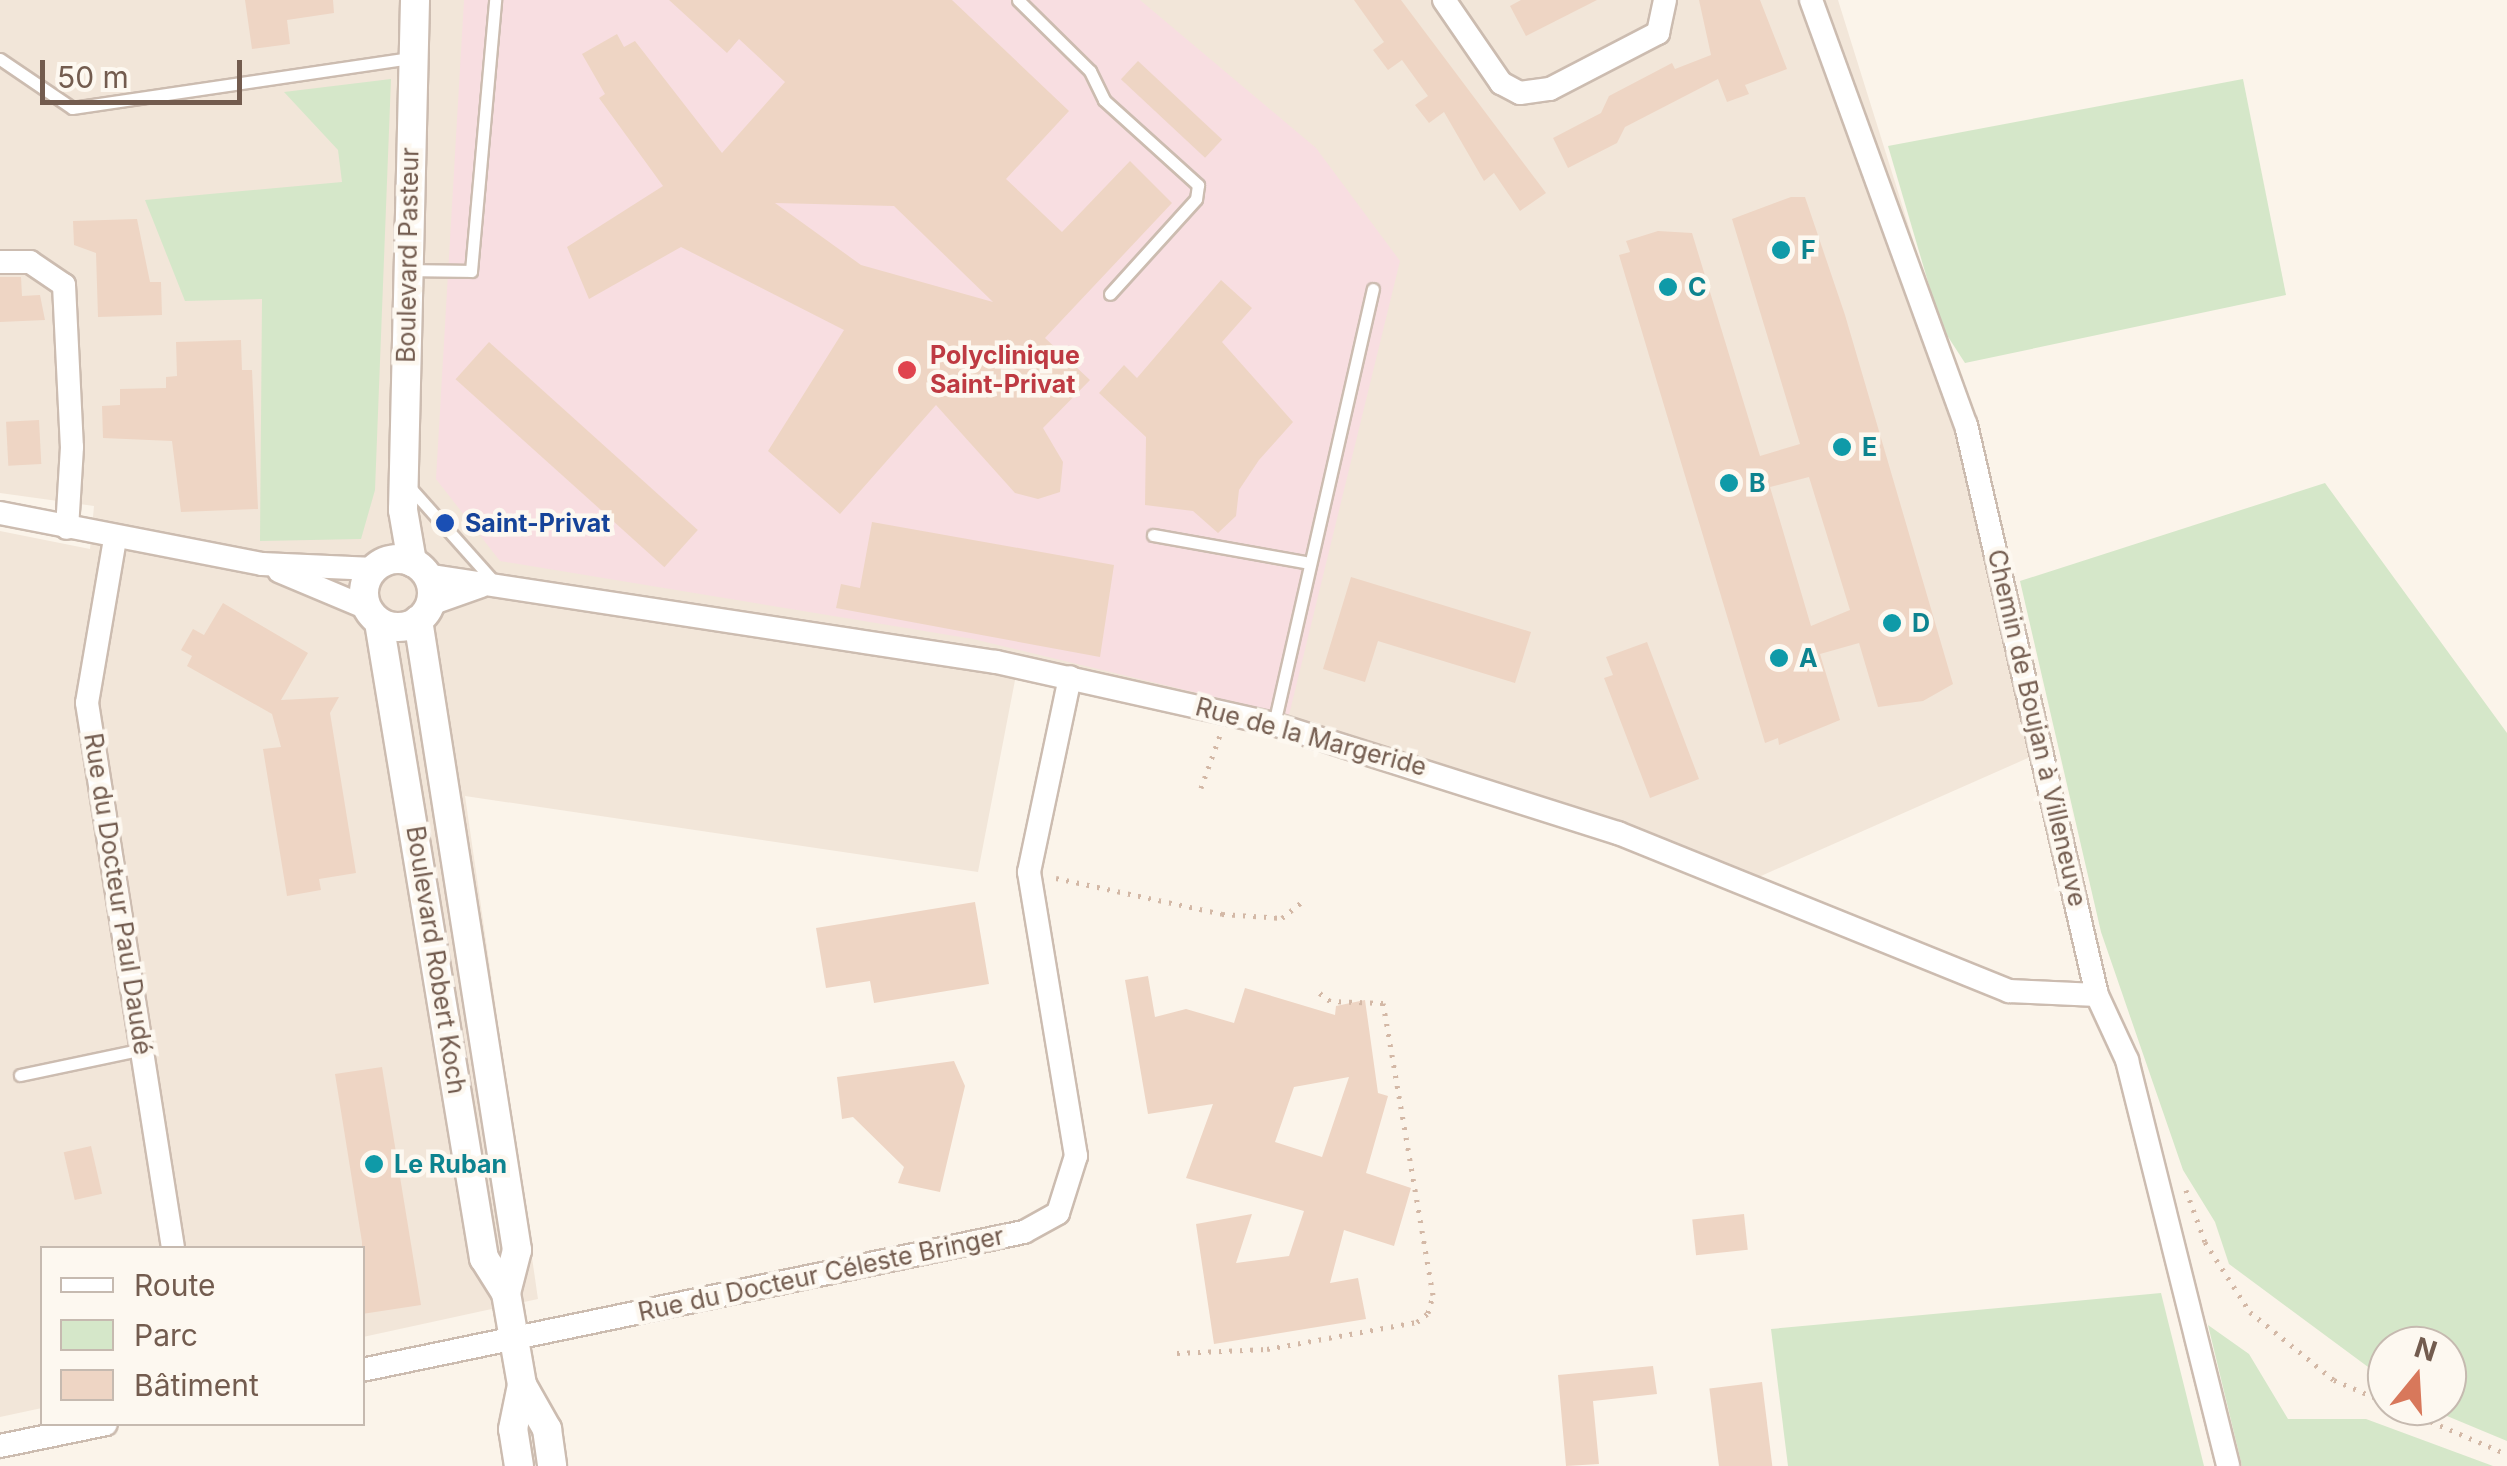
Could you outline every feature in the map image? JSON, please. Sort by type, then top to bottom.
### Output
[{"type":"street","name":"Boulevard Pasteur","points":[[400,567],[410,58],[415,0]]},
{"type":"street","points":[[1444,0],[1501,82],[1520,93],[1550,89],[1658,33],[1665,0]]},
{"type":"street","name":"Chemin de Boujan à Villeneuve","points":[[1811,0],[1966,425],[2097,995],[2126,1060],[2228,1466]]},
{"type":"street","points":[[0,262],[30,262],[64,286],[72,448],[67,528]]},
{"type":"street","points":[[0,513],[114,539],[262,564],[398,627],[424,612]]},
{"type":"street","name":"Rue du Docteur Paul Daudé","points":[[114,539],[87,703],[173,1246]]},
{"type":"street","name":"Rue de la Margeride","points":[[262,564],[400,567],[1070,677],[1274,724],[1618,833],[2009,991],[2097,995]]},
{"type":"street","name":"Boulevard Robert Koch","points":[[506,1292],[517,1250],[424,612],[400,567],[364,588],[373,615],[484,1258],[506,1292],[522,1385],[547,1429],[552,1466]]},
{"type":"street","name":"Rue de la Margeride","points":[[424,612],[494,583]]},
{"type":"street","name":"Rue du Docteur Céleste Bringer","points":[[365,1369],[1024,1232],[1058,1212],[1076,1156],[1029,888],[1032,854],[1070,677]]},
{"type":"street","name":"Boulevard Robert Koch","points":[[519,1466],[513,1429],[522,1385]]},
{"type":"street","points":[[0,1446],[96,1426]]},
{"type":"lane","points":[[408,270],[471,271],[494,0]]},
{"type":"lane","points":[[1018,0],[1090,71],[1104,100],[1198,185],[1196,199],[1110,294]]},
{"type":"lane","points":[[0,59],[72,108],[410,58]]},
{"type":"lane","points":[[1274,724],[1305,562],[1373,288]]},
{"type":"lane","points":[[404,496],[494,583]]},
{"type":"lane","points":[[1153,535],[1305,562]]},
{"type":"lane","points":[[20,1074],[143,1049]]},
{"type":"path","points":[[1201,788],[1208,753],[1233,715]]},
{"type":"path","points":[[1032,854],[1050,858],[1046,876],[1222,914],[1282,918],[1304,900]]},
{"type":"path","points":[[1177,1353],[1267,1350],[1418,1322],[1428,1313],[1433,1295],[1383,1003],[1330,1001],[1316,990]]},
{"type":"path","points":[[2153,1172],[2190,1193],[2205,1242],[2250,1312],[2292,1346],[2394,1411],[2506,1455]]},
{"type":"shaded area","points":[[0,0],[1838,0],[1975,438],[2046,750],[1752,880],[1345,755],[1016,675],[978,872],[465,796],[538,1299],[365,1337],[365,1246],[40,1246],[40,1408],[0,1417],[0,531],[90,549],[94,506],[0,493]]},
{"type":"shaded area","name":"Polyclinique Saint-Privat","points":[[464,0],[1140,0],[1316,148],[1400,261],[1289,715],[973,639],[500,561],[436,479]]},
{"type":"green space","points":[[391,79],[375,490],[361,539],[260,541],[262,299],[185,301],[145,200],[342,182],[338,150],[284,92]]},
{"type":"green space","points":[[2243,79],[2286,295],[1965,363],[1941,326],[1888,146]]},
{"type":"green space","points":[[2325,483],[2507,733],[2507,1441],[2467,1424],[2467,1326],[2367,1326],[2367,1366],[2229,1264],[2215,1222],[2183,1170],[2101,932],[2020,581]]},
{"type":"green space","points":[[2161,1293],[2204,1466],[1788,1466],[1771,1329]]},
{"type":"green space","points":[[2208,1325],[2249,1354],[2288,1419],[2366,1419],[2367,1426],[2385,1426],[2493,1466],[2242,1466]]},
{"type":"building","points":[[245,0],[333,0],[334,13],[287,20],[290,44],[252,49]]},
{"type":"building","points":[[669,0],[952,0],[1069,111],[1006,179],[1062,232],[1130,161],[1172,203],[1045,338],[1090,380],[1043,428],[1063,462],[1060,492],[1038,499],[1015,493],[936,405],[840,514],[768,451],[844,330],[681,247],[589,299],[567,247],[663,186],[599,98],[605,94],[582,54],[617,34],[624,47],[635,41],[722,153],[785,82],[739,39],[727,53]],"holes":[[[775,203],[894,206],[993,302],[861,265]]]},
{"type":"building","points":[[1354,0],[1401,0],[1546,193],[1520,211],[1494,173],[1484,181],[1444,112],[1429,123],[1415,105],[1428,96],[1402,60],[1388,70],[1373,50],[1384,42]]},
{"type":"building","points":[[1521,0],[1597,0],[1526,36],[1510,6]]},
{"type":"building","points":[[1699,0],[1760,0],[1787,69],[1745,85],[1749,94],[1727,102],[1718,79],[1625,127],[1617,143],[1568,168],[1553,138],[1601,113],[1609,96],[1672,63],[1675,69],[1711,55]]},
{"type":"building","points":[[1138,61],[1222,139],[1205,158],[1121,79]]},
{"type":"building","points":[[1791,197],[1805,197],[1845,315],[1953,684],[1923,701],[1878,707],[1859,643],[1820,654],[1840,720],[1779,745],[1778,738],[1765,743],[1619,255],[1630,252],[1626,241],[1658,231],[1692,233],[1760,456],[1800,444],[1732,219]],"holes":[[[1809,477],[1850,610],[1811,626],[1770,487]]]},
{"type":"building","points":[[137,219],[150,282],[161,282],[162,315],[98,317],[96,253],[74,245],[73,221]]},
{"type":"building","points":[[0,277],[21,277],[22,296],[40,295],[45,320],[0,322]]},
{"type":"building","points":[[1221,280],[1252,308],[1222,342],[1293,422],[1259,460],[1239,490],[1236,516],[1218,533],[1193,511],[1145,505],[1146,437],[1099,393],[1124,365],[1137,378]]},
{"type":"building","points":[[241,340],[242,370],[252,370],[258,509],[181,512],[172,441],[103,438],[102,406],[120,405],[120,389],[166,388],[166,377],[177,376],[176,342]]},
{"type":"building","points":[[489,342],[698,530],[664,567],[456,379]]},
{"type":"building","points":[[39,420],[41,464],[8,466],[6,422]]},
{"type":"building","points":[[872,522],[1114,565],[1100,657],[836,608],[841,584],[860,588]]},
{"type":"building","points":[[1351,577],[1531,632],[1515,683],[1378,641],[1365,682],[1323,669]]},
{"type":"building","points":[[223,603],[308,653],[281,700],[339,697],[330,713],[356,873],[319,879],[321,890],[287,896],[263,749],[281,747],[272,714],[187,666],[192,656],[181,650],[193,629],[204,635]]},
{"type":"building","points":[[1647,642],[1699,779],[1650,798],[1604,678],[1613,675],[1606,657]]},
{"type":"building","points":[[975,902],[989,984],[874,1003],[870,981],[826,988],[816,928]]},
{"type":"building","points":[[1148,976],[1155,1017],[1186,1009],[1234,1023],[1245,988],[1335,1015],[1336,1006],[1365,1000],[1378,1093],[1388,1096],[1366,1173],[1411,1188],[1394,1246],[1344,1230],[1330,1283],[1358,1278],[1366,1319],[1214,1344],[1196,1224],[1252,1214],[1236,1263],[1289,1256],[1304,1211],[1186,1178],[1213,1104],[1148,1114],[1125,980]],"holes":[[[1349,1077],[1322,1157],[1275,1142],[1294,1087]]]},
{"type":"building","points":[[954,1061],[965,1086],[940,1192],[898,1183],[904,1167],[853,1117],[842,1119],[837,1077]]},
{"type":"building","name":"Le Ruban","points":[[382,1067],[421,1305],[365,1314],[365,1246],[335,1074]]},
{"type":"building","points":[[91,1146],[102,1194],[75,1200],[64,1152]]},
{"type":"building","points":[[1744,1214],[1748,1250],[1696,1255],[1692,1219]]},
{"type":"building","points":[[1653,1366],[1657,1394],[1593,1401],[1599,1464],[1566,1466],[1558,1375]]},
{"type":"building","points":[[1762,1382],[1772,1466],[1719,1466],[1709,1388]]},
{"type":"place","name":"F","points":[[1781,250]]},
{"type":"place","name":"C","points":[[1668,287]]},
{"type":"place","name":"Polyclinique Saint-Privat","points":[[907,370]]},
{"type":"place","name":"E","points":[[1842,447]]},
{"type":"place","name":"B","points":[[1729,483]]},
{"type":"place","name":"Saint-Privat","points":[[445,523]]},
{"type":"place","name":"D","points":[[1892,623]]},
{"type":"place","name":"A","points":[[1779,658]]},
{"type":"place","name":"Le Ruban","points":[[374,1164]]}]
